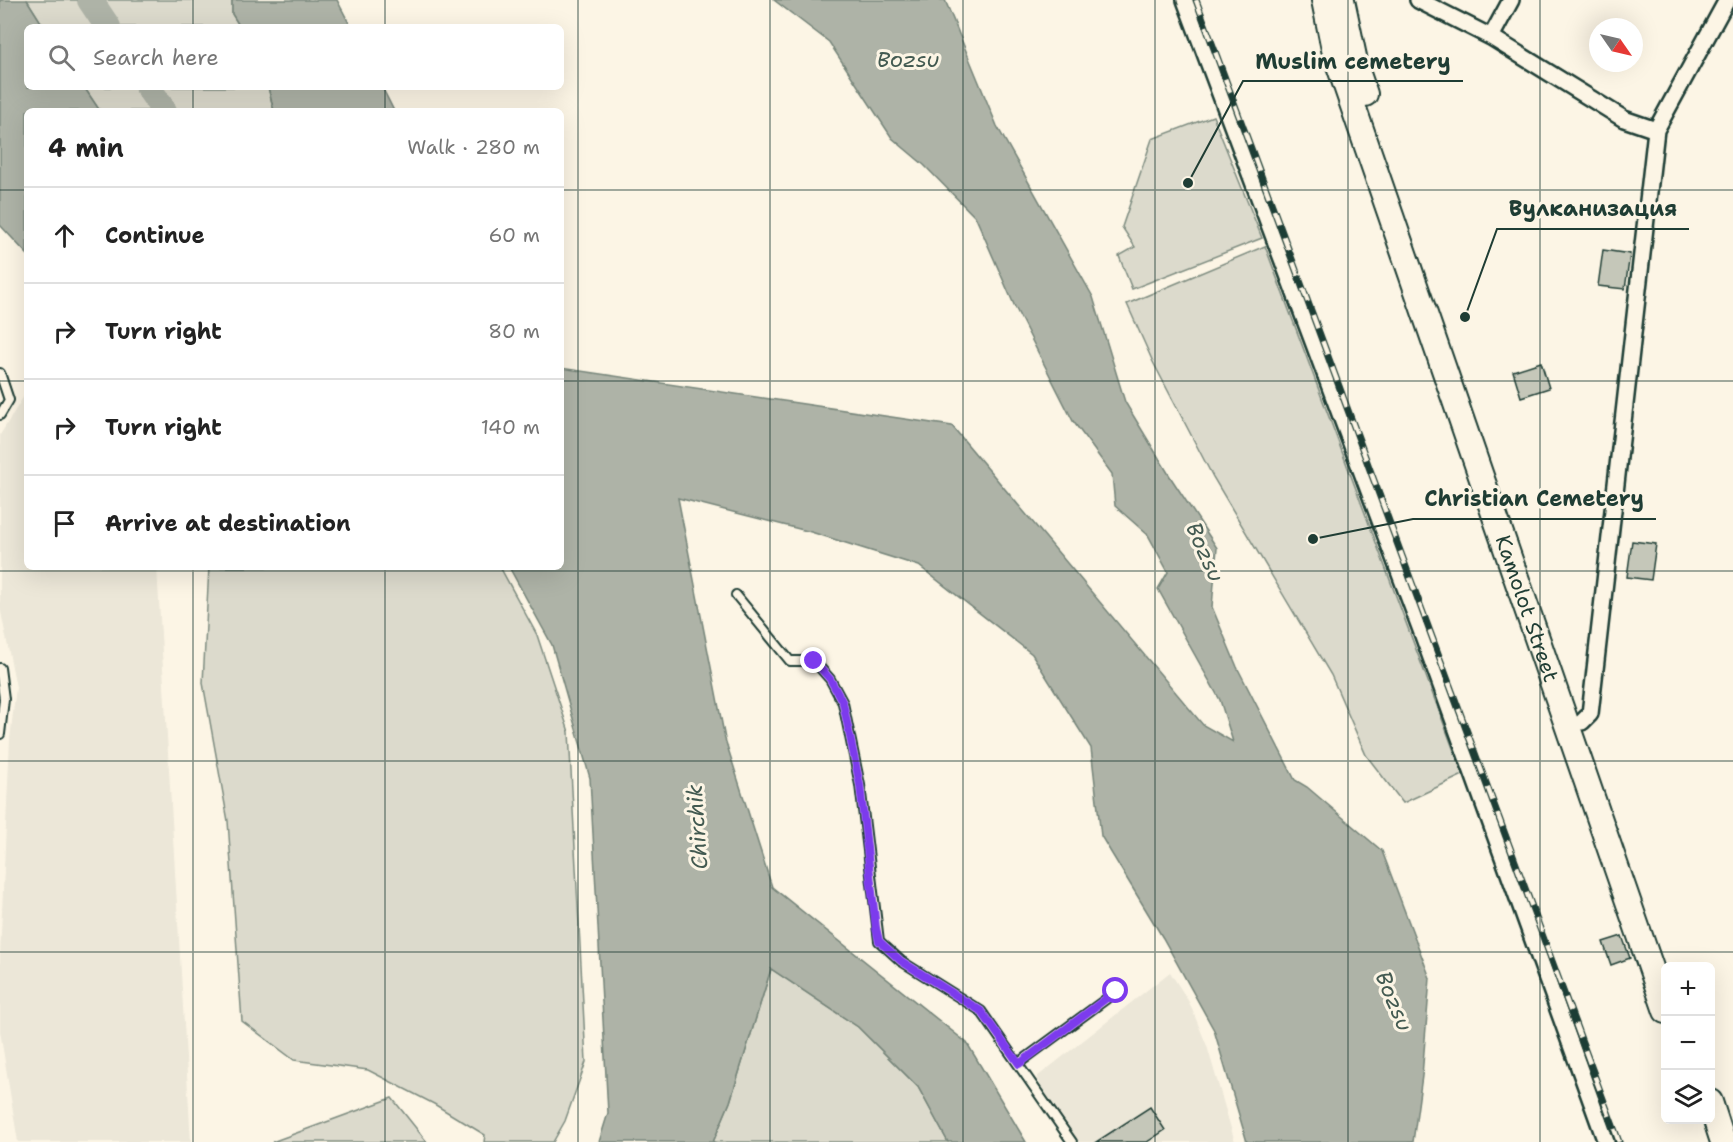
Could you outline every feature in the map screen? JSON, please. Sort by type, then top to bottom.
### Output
[{"type":"main road","name":"Kamolot Street","points":[[1324,0],[1335,54],[1661,999]]},
{"type":"main road","name":"Kamolot Street","points":[[1342,0],[1357,71],[1376,129],[1666,962]]},
{"type":"main road","points":[[1715,1116],[1724,1142]]},
{"type":"main road","points":[[1703,1124],[1709,1142]]},
{"type":"street","points":[[1185,0],[1413,608],[1606,1142]]},
{"type":"street","points":[[1418,0],[1491,37],[1624,119],[1656,130]]},
{"type":"street","points":[[1491,37],[1511,0]]},
{"type":"street","points":[[1582,722],[1590,714],[1656,130],[1726,0]]},
{"type":"lane","points":[[0,373],[9,400],[0,415]]},
{"type":"lane","points":[[736,596],[790,661],[814,661],[830,679],[843,703],[860,785],[879,941],[901,961],[981,1011],[1072,1142]]},
{"type":"lane","points":[[0,668],[4,699],[0,734]]},
{"type":"lane","points":[[1019,1064],[1116,991]]},
{"type":"shaded area","points":[[27,0],[232,0],[232,14],[238,24],[42,24]]},
{"type":"shaded area","points":[[86,90],[269,90],[273,108],[98,108]]},
{"type":"shaded area","points":[[1213,116],[1262,238],[1132,289],[1119,256],[1135,247],[1122,227],[1152,139]]},
{"type":"shaded area","points":[[1265,246],[1463,775],[1403,803],[1366,755],[1331,675],[1213,477],[1153,362],[1127,304]]},
{"type":"shaded area","points":[[24,396],[24,570],[157,570],[191,1142],[18,1142],[0,1031],[0,955],[10,739],[16,687],[0,607],[0,435]]},
{"type":"shaded area","points":[[209,570],[502,570],[537,635],[569,732],[586,1062],[565,1121],[553,1142],[484,1142],[485,1135],[434,1104],[368,1070],[294,1060],[242,1021],[228,821],[203,683]]},
{"type":"shaded area","points":[[771,969],[858,1027],[918,1087],[948,1142],[713,1142],[730,1102]]},
{"type":"shaded area","points":[[1170,972],[1189,1002],[1207,1046],[1235,1142],[1069,1142],[1056,1121],[1037,1077]]},
{"type":"shaded area","points":[[392,1098],[427,1142],[272,1142]]},
{"type":"water","points":[[0,0],[27,0],[42,24],[24,24],[24,90],[86,90],[98,108],[24,108],[24,251],[0,225]]},
{"type":"water","points":[[232,0],[337,0],[349,24],[238,24],[232,14]]},
{"type":"water","name":"Bozsu","points":[[774,0],[945,0],[997,126],[1093,297],[1125,402],[1217,548],[1212,607],[1237,667],[1295,780],[1307,787],[1382,851],[1430,978],[1422,1076],[1413,1142],[1247,1142],[1214,1030],[1163,938],[1101,836],[1091,748],[1032,654],[919,566],[811,532],[678,498],[725,739],[772,887],[967,1043],[1026,1142],[948,1142],[918,1087],[858,1027],[771,969],[730,1102],[713,1142],[599,1142],[608,1113],[590,778],[552,645],[511,570],[564,570],[564,368],[952,426],[1203,725],[1233,742],[1220,700],[1158,589],[1168,572],[1148,535],[1115,506],[1112,474],[1073,421],[1015,307],[976,218],[924,165],[892,138],[829,42]]},
{"type":"water","points":[[269,90],[384,90],[392,108],[273,108]]},
{"type":"building","points":[[1603,250],[1630,254],[1625,289],[1598,286]]},
{"type":"building","points":[[1541,362],[1549,388],[1521,397],[1513,371]]},
{"type":"building","points":[[1632,541],[1656,544],[1651,580],[1627,577]]},
{"type":"building","points":[[1622,936],[1630,958],[1611,965],[1603,942]]},
{"type":"building","points":[[1150,1107],[1165,1130],[1147,1142],[1096,1142]]},
{"type":"waterway","name":"Chirchik","points":[[90,0],[106,24]]},
{"type":"waterway","name":"Chirchik","points":[[150,90],[162,108]]},
{"type":"railway","points":[[1196,0],[1619,1142]]},
{"type":"place","name":"Muslim cemetery","points":[[1188,183]]},
{"type":"place","name":"Вулканизация","points":[[1465,317]]},
{"type":"place","name":"Christian Cemetery","points":[[1313,539]]},
{"type":"route","points":[[814,661],[830,679],[843,703],[860,785],[879,941],[901,961],[981,1011],[1019,1064],[1116,991]]}]
